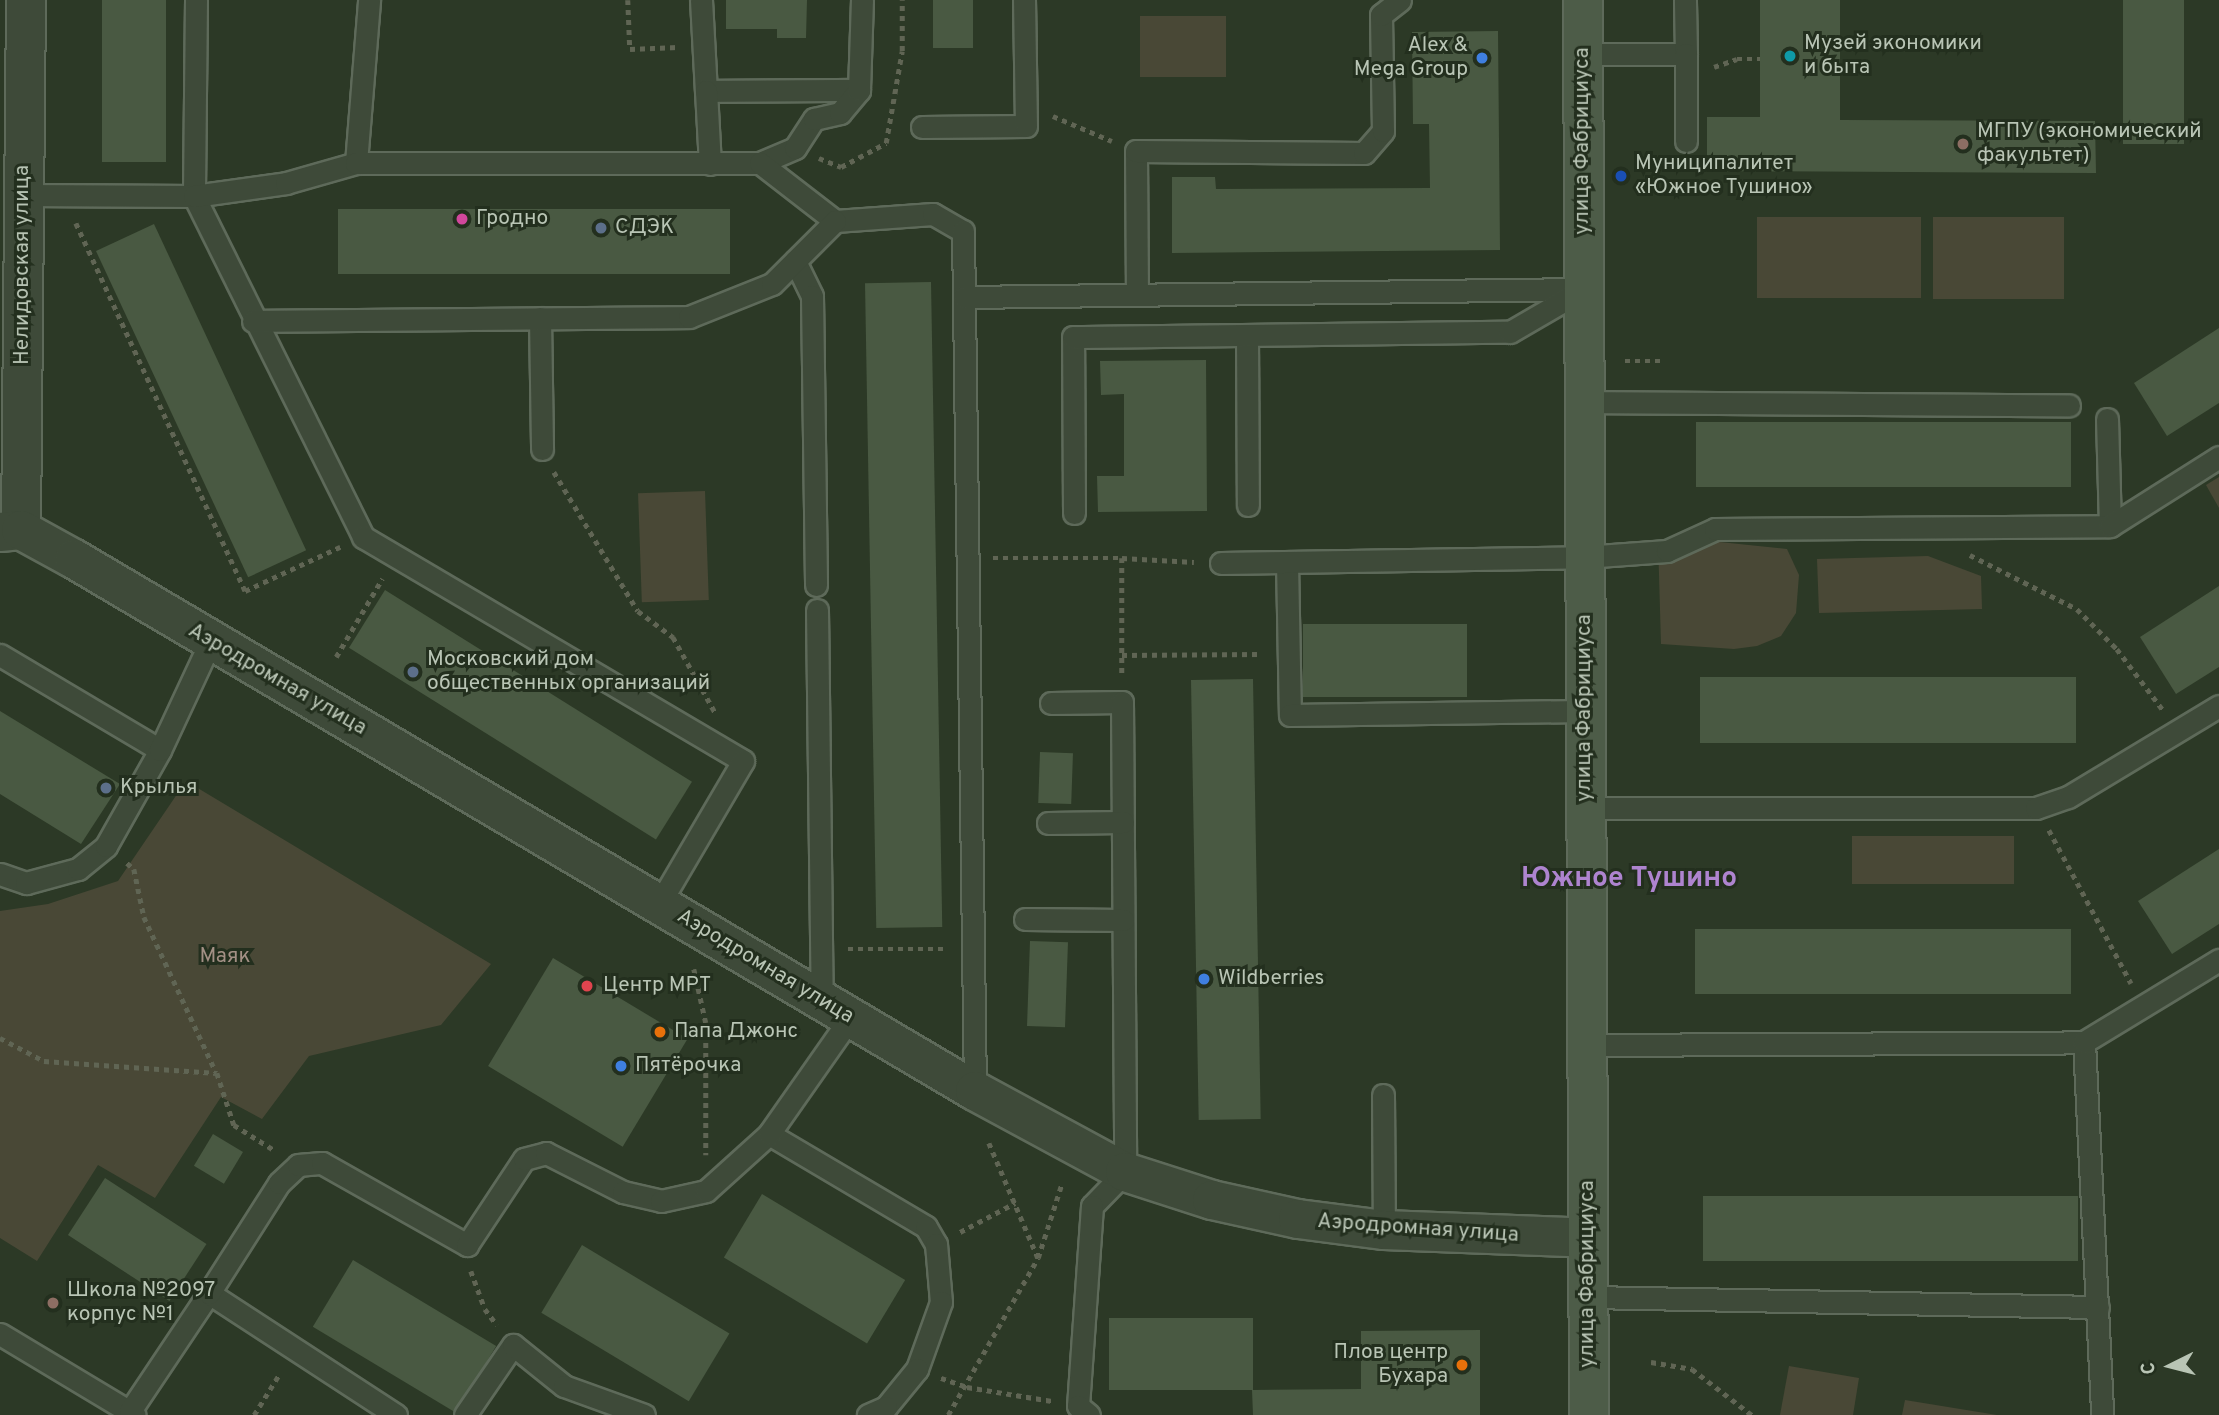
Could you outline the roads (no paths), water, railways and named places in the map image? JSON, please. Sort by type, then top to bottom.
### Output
[{"type":"main road","name":"улица Фабрициуса","points":[[1583,0],[1589,1415]]},
{"type":"street","name":"Нелидовская улица","points":[[10,531],[11,349],[23,195],[26,0]]},
{"type":"street","name":"Аэродромная улица","points":[[10,531],[210,643],[975,1091],[1125,1172],[1251,1209],[1384,1230],[1588,1238]]},
{"type":"lane","points":[[196,0],[194,196],[253,321],[363,537],[743,761],[659,904]]},
{"type":"lane","points":[[356,163],[369,0]]},
{"type":"lane","points":[[701,0],[710,164]]},
{"type":"lane","points":[[23,195],[194,196],[286,183],[356,163],[760,163],[795,148],[814,119],[840,113],[859,90],[862,0]]},
{"type":"lane","points":[[922,127],[1026,126],[1024,0]]},
{"type":"lane","points":[[1137,295],[1136,151],[1364,153],[1383,131],[1381,15],[1400,0]]},
{"type":"lane","points":[[1685,0],[1686,141]]},
{"type":"lane","points":[[1583,54],[1686,54]]},
{"type":"lane","points":[[706,90],[859,90]]},
{"type":"lane","points":[[760,163],[835,221]]},
{"type":"lane","points":[[253,321],[689,317],[772,284],[835,221],[933,214],[962,231],[975,1091]]},
{"type":"lane","points":[[795,261],[813,296],[816,585]]},
{"type":"lane","points":[[964,297],[1584,289]]},
{"type":"lane","points":[[1074,513],[1073,337],[1510,332],[1584,289]]},
{"type":"lane","points":[[540,318],[542,449]]},
{"type":"lane","points":[[1247,335],[1248,505]]},
{"type":"lane","points":[[1584,402],[2070,405]]},
{"type":"lane","points":[[2107,419],[2110,526]]},
{"type":"lane","points":[[1221,563],[1584,557],[1667,551],[1715,529],[2110,526],[2219,457]]},
{"type":"lane","points":[[1287,562],[1290,715],[1586,711]]},
{"type":"lane","points":[[0,1334],[132,1413],[279,1183],[298,1165],[322,1163],[467,1245],[524,1159],[546,1153],[623,1192],[661,1201],[706,1191],[769,1134],[836,1009],[822,948],[817,610]]},
{"type":"lane","points":[[0,874],[26,883],[78,869],[106,846],[160,750],[210,643]]},
{"type":"lane","points":[[0,655],[160,750]]},
{"type":"lane","points":[[1051,703],[1122,702],[1125,1172],[1092,1206],[1084,1410]]},
{"type":"lane","points":[[1586,808],[2036,808],[2068,797],[2219,706]]},
{"type":"lane","points":[[1048,823],[1123,822]]},
{"type":"lane","points":[[1025,919],[1123,920]]},
{"type":"lane","points":[[1587,1045],[2084,1042],[2219,960]]},
{"type":"lane","points":[[2084,1042],[2102,1415]]},
{"type":"lane","points":[[1383,1095],[1384,1230]]},
{"type":"lane","points":[[769,1134],[926,1227],[936,1244],[941,1302],[917,1369],[886,1407],[868,1415]]},
{"type":"lane","points":[[209,1293],[293,1351],[396,1415]]},
{"type":"lane","points":[[1588,1297],[2098,1307]]},
{"type":"lane","points":[[465,1415],[513,1345],[564,1387],[643,1415]]},
{"type":"place","name":"Музей экономики и быта","points":[[1790,56]]},
{"type":"place","name":"Alex & Mega Group","points":[[1482,58]]},
{"type":"place","name":"МГПУ (экономический факультет)","points":[[1963,144]]},
{"type":"place","name":"Муниципалитет «Южное Тушино»","points":[[1621,176]]},
{"type":"place","name":"Гродно","points":[[462,219]]},
{"type":"place","name":"СДЭК","points":[[601,228]]},
{"type":"place","name":"Московский дом общественных организаций","points":[[413,672]]},
{"type":"place","name":"Крылья","points":[[106,788]]},
{"type":"place","name":"Wildberries","points":[[1204,979]]},
{"type":"place","name":"Центр МРТ","points":[[587,986]]},
{"type":"place","name":"Папа Джонс","points":[[660,1032]]},
{"type":"place","name":"Пятёрочка","points":[[621,1066]]},
{"type":"place","name":"Школа №2097 корпус №1","points":[[53,1303]]},
{"type":"place","name":"Плов центр Бухара","points":[[1462,1365]]},
{"type":"district","name":"Южное Тушино","points":[[1629,879]]},
{"type":"park label","name":"Маяк","points":[[225,957]]}]
